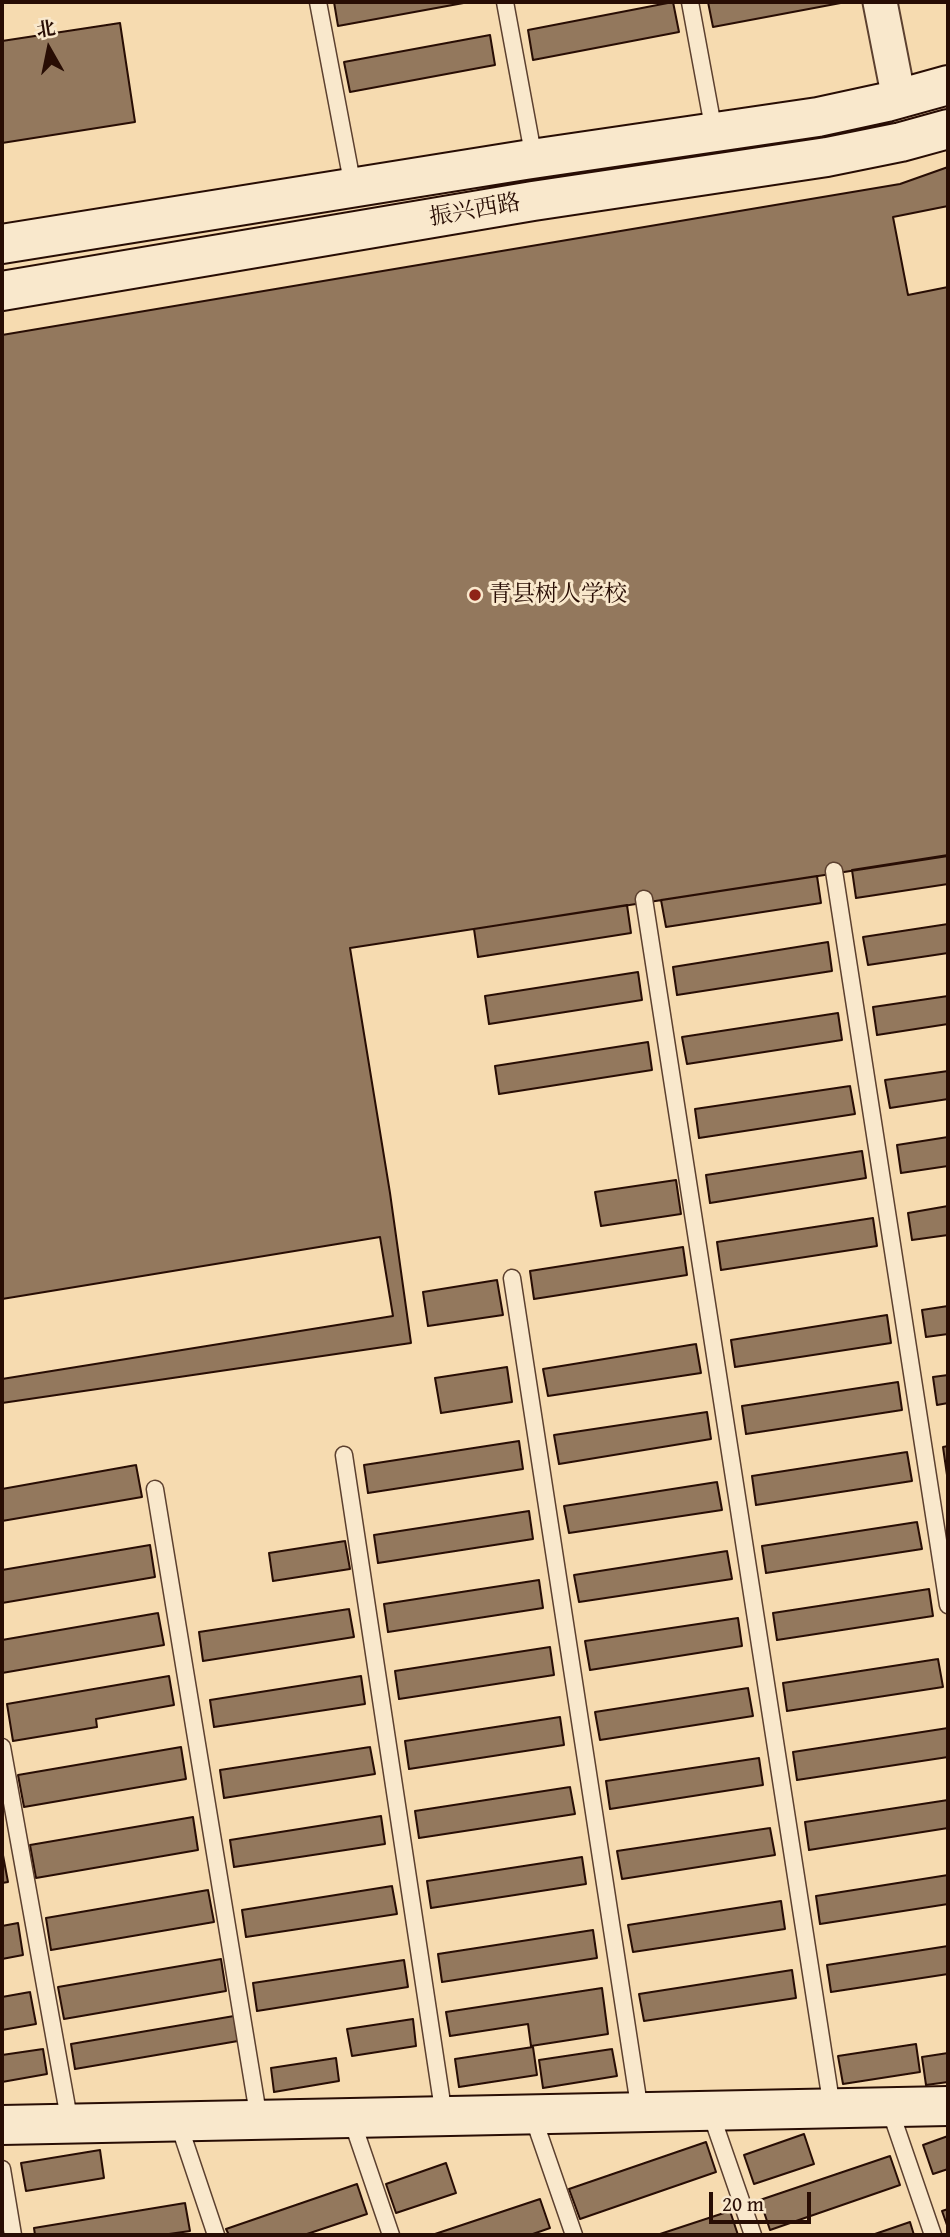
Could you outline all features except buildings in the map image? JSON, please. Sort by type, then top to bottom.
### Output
[{"type":"street","points":[[880,2],[899,99]]},
{"type":"street","name":"振兴西路","points":[[2,244],[353,187],[818,117],[948,85]]},
{"type":"street","name":"振兴西路","points":[[2,290],[533,201],[827,157],[948,129]]},
{"type":"street","points":[[2,2125],[948,2106]]},
{"type":"lane","points":[[318,2],[353,187]]},
{"type":"lane","points":[[505,2],[534,159]]},
{"type":"lane","points":[[690,2],[714,132]]},
{"type":"lane","points":[[834,871],[948,1605]]},
{"type":"lane","points":[[644,899],[832,2108]]},
{"type":"lane","points":[[512,1278],[640,2112]]},
{"type":"lane","points":[[344,1455],[443,2116]]},
{"type":"lane","points":[[155,1489],[259,2120]]},
{"type":"lane","points":[[2,1747],[70,2124]]},
{"type":"lane","points":[[889,2107],[933,2235]]},
{"type":"lane","points":[[710,2111],[753,2235]]},
{"type":"lane","points":[[532,2114],[574,2235]]},
{"type":"lane","points":[[351,2118],[391,2235]]},
{"type":"lane","points":[[178,2122],[216,2235]]},
{"type":"lane","points":[[2,2169],[13,2235]]},
{"type":"place","name":"青县树人学校","points":[[475,595]]}]
